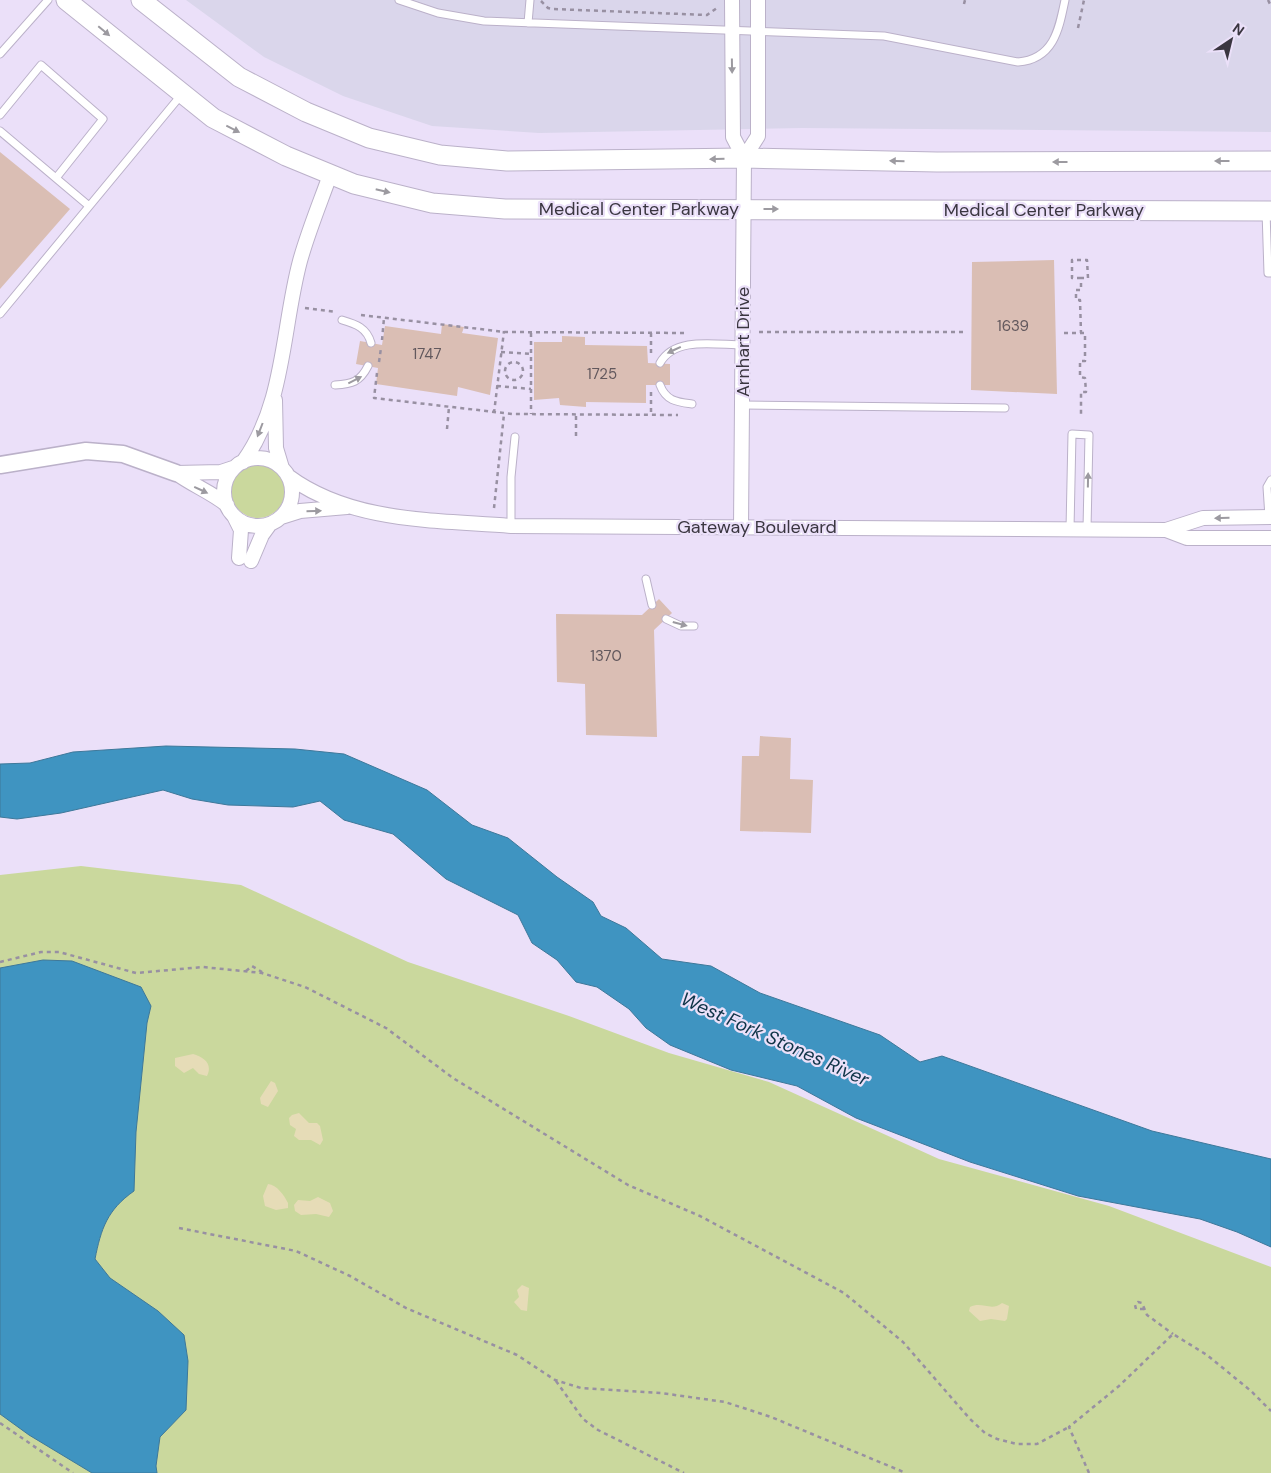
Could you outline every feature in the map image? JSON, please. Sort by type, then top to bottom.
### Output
[{"type":"main road","name":"Medical Center Parkway","points":[[66,0],[213,118],[286,156],[330,175],[354,184],[432,203],[505,209],[743,208],[1269,211]]},
{"type":"main road","points":[[141,0],[239,77],[306,112],[369,138],[440,155],[506,161],[744,158],[937,162],[1271,161]]},
{"type":"street","name":"Arnhart Drive","points":[[732,0],[732,137],[744,158],[741,527]]},
{"type":"street","points":[[744,158],[758,136],[758,0]]},
{"type":"street","points":[[274,397],[276,448],[292,489],[292,498],[288,509],[275,521],[245,559],[241,530],[224,499],[225,481],[254,447],[274,397],[300,262],[330,175]]},
{"type":"street","points":[[0,465],[86,451],[123,454],[176,473],[193,486],[216,496],[230,510],[250,525],[275,521],[300,511],[348,507]]},
{"type":"street","points":[[176,473],[221,472],[248,459],[264,457],[310,490],[348,507]]},
{"type":"street","name":"Gateway Boulevard","points":[[348,507],[404,517],[511,526],[1166,530],[1204,518],[1270,517]]},
{"type":"street","name":"Gateway Boulevard","points":[[1166,530],[1187,538],[1271,538]]},
{"type":"lane","points":[[0,54],[48,0]]},
{"type":"lane","points":[[398,0],[438,13],[468,19],[732,32],[884,36],[1010,61],[1025,61],[1044,52],[1054,41],[1065,0]]},
{"type":"lane","points":[[528,23],[530,0]]},
{"type":"lane","points":[[0,115],[41,66],[103,119],[56,178]]},
{"type":"lane","points":[[0,314],[182,94]]},
{"type":"lane","points":[[0,131],[89,206]]},
{"type":"lane","points":[[1269,211],[1268,273],[1271,273]]},
{"type":"lane","points":[[342,316],[358,324],[369,335],[372,343]]},
{"type":"lane","points":[[660,363],[665,354],[676,347],[694,344],[743,346]]},
{"type":"lane","points":[[336,385],[352,384],[363,376],[368,366]]},
{"type":"lane","points":[[660,386],[663,394],[674,401],[692,404]]},
{"type":"lane","points":[[743,405],[1005,408]]},
{"type":"lane","points":[[1070,529],[1072,434],[1089,434],[1088,529]]},
{"type":"lane","points":[[511,526],[510,476],[515,437]]},
{"type":"lane","points":[[1270,517],[1267,487],[1271,480]]},
{"type":"lane","points":[[646,579],[652,606]]},
{"type":"lane","points":[[666,619],[681,626],[694,626]]},
{"type":"path","points":[[540,0],[548,8],[552,9],[707,15],[714,12],[718,5]]},
{"type":"path","points":[[964,4],[965,0]]},
{"type":"path","points":[[1078,28],[1084,0]]},
{"type":"path","points":[[1268,0],[1271,6]]},
{"type":"path","points":[[1072,260],[1088,260],[1088,278],[1080,278],[1072,278],[1072,260]]},
{"type":"path","points":[[1080,278],[1081,290],[1076,290],[1076,300],[1080,300],[1081,333]]},
{"type":"path","points":[[305,308],[342,316]]},
{"type":"path","points":[[352,314],[531,333],[694,333]]},
{"type":"path","points":[[384,317],[374,398],[504,414],[678,415]]},
{"type":"path","points":[[494,413],[504,331]]},
{"type":"path","points":[[759,332],[967,332]]},
{"type":"path","points":[[531,333],[531,414]]},
{"type":"path","points":[[651,333],[651,360]]},
{"type":"path","points":[[1064,333],[1085,333],[1085,361],[1080,361],[1080,377],[1086,378],[1086,392],[1081,392],[1081,417]]},
{"type":"path","points":[[501,352],[531,354]]},
{"type":"path","points":[[515,362],[516,354]]},
{"type":"path","points":[[515,362],[520,364],[523,370],[521,377],[514,380],[508,377],[506,370],[509,364],[515,362]]},
{"type":"path","points":[[499,370],[506,370]]},
{"type":"path","points":[[523,370],[531,371]]},
{"type":"path","points":[[513,388],[514,380]]},
{"type":"path","points":[[497,386],[531,389]]},
{"type":"path","points":[[651,388],[651,415]]},
{"type":"path","points":[[447,429],[449,407]]},
{"type":"path","points":[[494,508],[504,414]]},
{"type":"path","points":[[576,414],[576,436]]},
{"type":"path","points":[[0,962],[41,952],[59,952],[136,973],[188,967],[246,971],[265,974],[305,987],[386,1028],[453,1078],[628,1185],[700,1216],[844,1293],[903,1342],[970,1419],[997,1440],[1017,1444],[1037,1444],[1069,1427],[1120,1386],[1174,1334]]},
{"type":"path","points":[[246,971],[248,967],[252,966],[265,974]]},
{"type":"path","points":[[179,1228],[296,1251],[350,1276],[406,1308],[517,1354],[555,1380],[581,1388],[661,1393],[725,1402],[771,1417],[906,1473]]},
{"type":"path","points":[[1144,1309],[1152,1320],[1207,1356],[1251,1391],[1271,1411]]},
{"type":"path","points":[[555,1380],[583,1419],[598,1430],[684,1473]]},
{"type":"path","points":[[0,1423],[74,1473]]},
{"type":"path","points":[[1069,1427],[1089,1473]]},
{"type":"shaded area","points":[[186,0],[1271,0],[1271,132],[802,128],[539,133],[432,126],[343,96],[264,57]]},
{"type":"green space","points":[[253,464],[263,464],[273,468],[281,476],[285,491],[281,506],[273,514],[263,518],[253,518],[243,514],[235,506],[231,496],[231,486],[235,476],[243,468]]},
{"type":"green space","points":[[81,866],[241,885],[408,962],[569,1016],[669,1053],[769,1082],[939,1159],[1109,1206],[1271,1267],[1271,1473],[0,1473],[0,875]]},
{"type":"sand","points":[[193,1054],[201,1057],[208,1065],[209,1072],[207,1076],[199,1074],[193,1068],[184,1073],[175,1066],[175,1058]]},
{"type":"sand","points":[[271,1081],[275,1083],[278,1091],[268,1107],[261,1104],[260,1098]]},
{"type":"sand","points":[[299,1113],[309,1123],[317,1123],[320,1126],[323,1140],[320,1145],[311,1140],[299,1140],[294,1136],[296,1129],[290,1125],[289,1118]]},
{"type":"sand","points":[[268,1184],[277,1188],[282,1194],[288,1203],[288,1208],[276,1210],[265,1206],[263,1196]]},
{"type":"sand","points":[[318,1197],[330,1203],[333,1211],[329,1217],[316,1214],[301,1215],[295,1211],[294,1205],[298,1200],[310,1201]]},
{"type":"sand","points":[[522,1285],[529,1288],[527,1311],[521,1310],[514,1302],[519,1297],[517,1290]]},
{"type":"sand","points":[[1002,1303],[1009,1306],[1005,1321],[991,1319],[980,1321],[969,1311],[970,1307],[974,1305],[994,1307]]},
{"type":"water","name":"West Fork Stones River","points":[[166,746],[295,749],[344,754],[427,790],[472,825],[508,838],[557,877],[593,902],[601,916],[626,928],[662,959],[711,966],[760,993],[880,1035],[920,1062],[942,1056],[1152,1131],[1271,1159],[1271,1247],[1200,1219],[1078,1196],[970,1162],[856,1118],[797,1086],[731,1070],[670,1045],[646,1028],[629,1009],[597,987],[576,982],[557,960],[532,943],[518,915],[446,879],[393,834],[344,820],[320,801],[293,807],[228,805],[192,799],[163,790],[61,813],[17,819],[0,817],[0,764],[30,763],[73,752]]},
{"type":"water","points":[[43,960],[72,961],[141,987],[151,1006],[147,1023],[136,1132],[134,1191],[117,1205],[111,1213],[103,1229],[95,1259],[110,1278],[158,1311],[184,1335],[188,1361],[186,1410],[160,1437],[156,1466],[157,1473],[92,1473],[29,1435],[0,1414],[0,968]]},
{"type":"building","points":[[0,152],[70,209],[0,289]]},
{"type":"building","points":[[1054,260],[1057,394],[971,390],[972,262]]},
{"type":"building","points":[[442,324],[464,327],[462,333],[498,338],[490,395],[458,387],[457,396],[376,384],[378,368],[356,364],[360,341],[382,345],[385,326],[441,334]]},
{"type":"building","points":[[562,336],[585,337],[585,345],[647,346],[648,363],[670,364],[670,385],[646,385],[646,403],[586,402],[586,407],[560,405],[559,398],[534,400],[534,342],[562,342]]},
{"type":"building","points":[[659,599],[672,613],[654,630],[657,737],[586,735],[585,684],[557,682],[556,614],[642,615]]},
{"type":"building","points":[[760,736],[791,738],[790,779],[813,780],[811,833],[740,831],[742,756],[759,756]]}]
